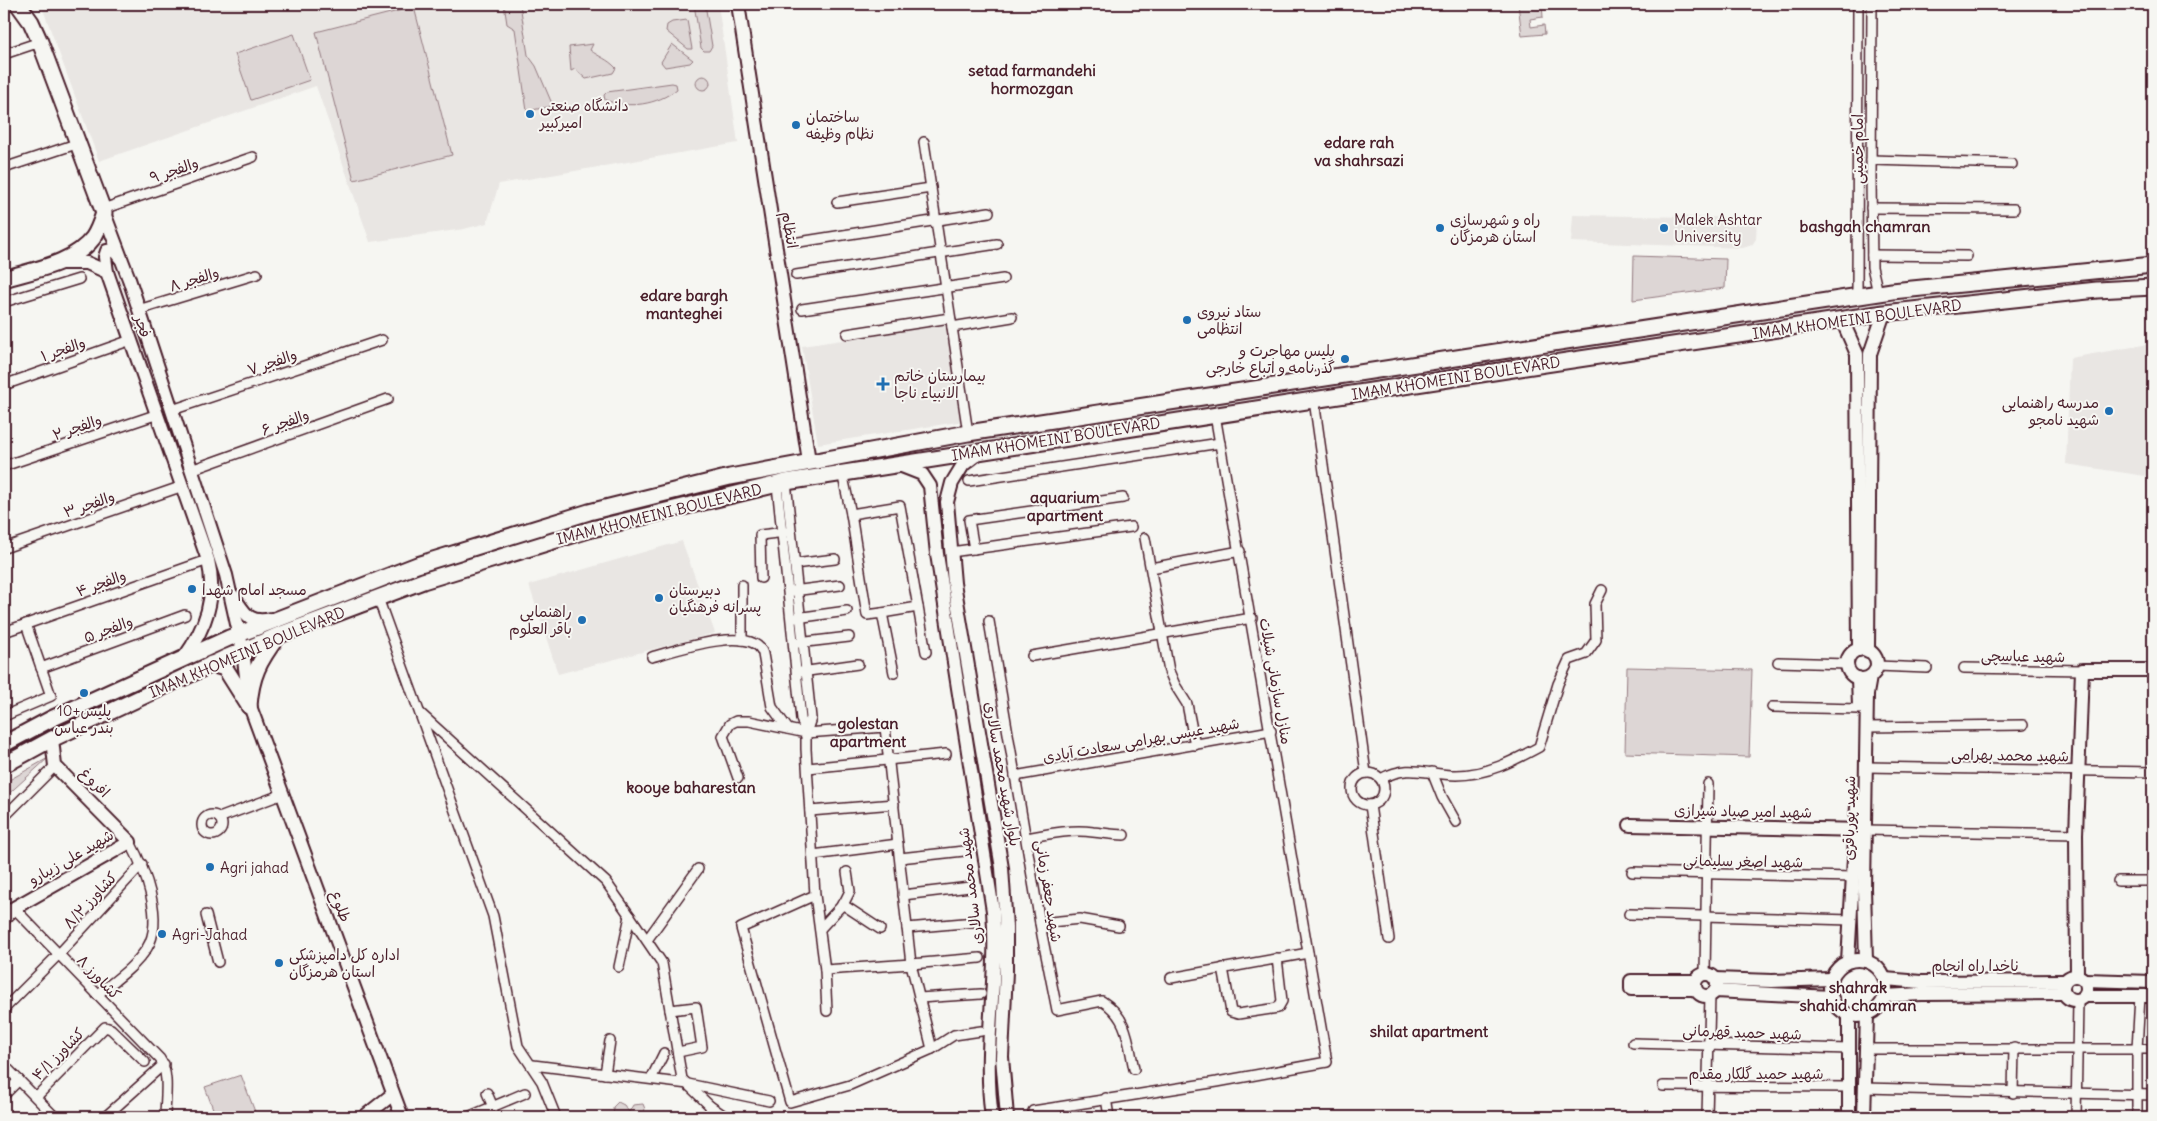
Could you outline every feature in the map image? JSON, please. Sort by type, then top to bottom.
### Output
[{"type":"main road","points":[[18,4],[31,22]]},
{"type":"main road","points":[[29,4],[31,22]]},
{"type":"main road","name":"فجر","points":[[31,22],[104,211]]},
{"type":"main road","points":[[4,279],[53,264],[80,251],[97,231],[104,211]]},
{"type":"main road","name":"IMAM KHOMEINI BOULEVARD","points":[[4,744],[51,718],[234,636],[417,566],[589,512],[730,477],[968,433],[1878,293],[2153,265]]},
{"type":"main road","name":"IMAM KHOMEINI BOULEVARD","points":[[4,765],[52,739],[212,664],[279,635],[423,581],[592,529],[781,484],[842,472],[1842,320],[2097,290],[2153,287]]},
{"type":"main road","points":[[1540,346],[1544,364]]},
{"type":"main road","points":[[249,706],[250,689],[256,671],[279,635]]},
{"type":"main road","points":[[212,664],[225,668],[249,706]]},
{"type":"street","name":"انتظام","points":[[738,4],[809,461]]},
{"type":"street","points":[[1857,297],[1858,6],[1872,6]]},
{"type":"street","name":"امام خمینی","points":[[1872,6],[1871,208],[1872,255],[1878,293]]},
{"type":"street","points":[[4,54],[40,42]]},
{"type":"street","points":[[1858,64],[1872,63]]},
{"type":"street","points":[[1859,120],[1871,121]]},
{"type":"street","points":[[924,142],[968,433]]},
{"type":"street","points":[[4,168],[79,143]]},
{"type":"street","name":"والفجر ۹","points":[[104,211],[253,158]]},
{"type":"street","points":[[1871,160],[2012,164]]},
{"type":"street","points":[[1858,174],[1871,174]]},
{"type":"street","points":[[837,202],[931,188]]},
{"type":"street","points":[[1871,208],[2014,209]]},
{"type":"street","name":"فجر","points":[[104,211],[226,575],[230,590],[234,636],[238,653]]},
{"type":"street","points":[[799,242],[989,212]]},
{"type":"street","points":[[1858,242],[1872,242]]},
{"type":"street","points":[[796,275],[997,244]]},
{"type":"street","points":[[107,272],[105,259],[107,251],[114,250],[122,260]]},
{"type":"street","points":[[1872,255],[1968,256]]},
{"type":"street","points":[[53,264],[87,263],[107,272]]},
{"type":"street","name":"فجر","points":[[107,272],[183,486],[213,580],[210,606],[205,621],[184,658]]},
{"type":"street","name":"والفجر ۸","points":[[138,310],[257,274]]},
{"type":"street","points":[[4,302],[79,279]]},
{"type":"street","points":[[802,308],[1003,279]]},
{"type":"street","points":[[1864,650],[1864,399],[1870,354],[1884,314]]},
{"type":"street","points":[[847,334],[1012,317]]},
{"type":"street","points":[[1842,320],[1857,354],[1864,399]]},
{"type":"street","name":"والفجر ۱","points":[[4,385],[131,340]]},
{"type":"street","name":"والفجر ۷","points":[[172,410],[382,340]]},
{"type":"street","name":"والفجر ۶","points":[[191,470],[388,399]]},
{"type":"street","points":[[1314,400],[1366,773]]},
{"type":"street","name":"والفجر ۲","points":[[4,466],[158,414]]},
{"type":"street","name":"منازل سازمانی شیلات","points":[[1106,1098],[1217,1082],[1327,1062],[1252,618],[1215,415]]},
{"type":"street","points":[[970,481],[1220,443]]},
{"type":"street","name":"بلوار شهید محمد سالاری","points":[[983,451],[970,457],[963,464],[952,483],[947,502],[951,552],[1002,868],[1006,927],[1002,1057],[1007,1117]]},
{"type":"street","name":"شهید محمد سالاری","points":[[896,464],[922,474],[930,486],[937,554],[993,911],[994,954],[989,1080],[992,1117]]},
{"type":"street","points":[[842,472],[851,514],[867,615],[918,607]]},
{"type":"street","points":[[781,484],[791,532],[794,564],[792,591]]},
{"type":"street","points":[[781,484],[781,533],[792,591],[801,672],[801,719],[806,733],[815,896],[825,970],[827,1011]]},
{"type":"street","name":"والفجر ۳","points":[[4,548],[183,486]]},
{"type":"street","points":[[974,549],[970,520],[1123,498]]},
{"type":"street","points":[[851,514],[900,506],[926,652]]},
{"type":"street","points":[[937,554],[1132,527]]},
{"type":"street","points":[[762,578],[760,535],[791,532]]},
{"type":"street","points":[[1145,538],[1172,679],[1189,708],[1195,745]]},
{"type":"street","points":[[1151,568],[1240,551]]},
{"type":"street","points":[[794,564],[834,559]]},
{"type":"street","name":"والفجر ۴","points":[[4,632],[208,560]]},
{"type":"street","points":[[213,580],[220,582],[224,580],[226,575]]},
{"type":"street","points":[[742,585],[742,640]]},
{"type":"street","points":[[792,591],[840,586]]},
{"type":"street","points":[[230,590],[244,613],[251,619],[260,621],[281,618]]},
{"type":"street","points":[[1381,780],[1392,773],[1411,770],[1456,775],[1488,771],[1505,766],[1539,746],[1558,684],[1569,660],[1586,654],[1596,640],[1595,604],[1602,590]]},
{"type":"street","points":[[378,598],[493,916],[518,1046],[542,1082],[556,1117]]},
{"type":"street","points":[[795,618],[847,611]]},
{"type":"street","points":[[882,613],[894,673]]},
{"type":"street","name":"والفجر ۵","points":[[41,668],[184,616]]},
{"type":"street","points":[[1032,656],[1252,618]]},
{"type":"street","name":"شهید جعفر زمانی","points":[[989,621],[1040,923],[1057,1010],[1102,1001],[1115,1009],[1124,1024],[1134,1069]]},
{"type":"street","points":[[4,716],[51,696],[26,624]]},
{"type":"street","points":[[797,643],[849,637]]},
{"type":"street","points":[[652,657],[700,644],[742,640],[754,641],[762,648],[772,708],[788,729]]},
{"type":"street","points":[[1864,650],[1849,657],[1848,670],[1868,674],[1928,668]]},
{"type":"street","points":[[1864,650],[1877,660],[1868,674]]},
{"type":"street","name":"طلوع","points":[[238,653],[249,706],[393,1094],[397,1115]]},
{"type":"street","points":[[1778,662],[1847,664]]},
{"type":"street","points":[[801,672],[858,664]]},
{"type":"street","name":"شهید عباسچی","points":[[1964,668],[2082,670]]},
{"type":"street","points":[[2147,996],[2069,1000],[2073,982],[2082,670],[2153,670]]},
{"type":"street","name":"شهید پورباقری","points":[[1860,830],[1859,709],[1868,674]]},
{"type":"street","name":"شهید پورباقری","points":[[1848,961],[1851,920],[1857,884],[1866,767],[1868,674]]},
{"type":"street","points":[[1772,707],[1859,709]]},
{"type":"street","points":[[419,712],[606,882],[662,963],[682,1079],[710,1106],[726,1117]]},
{"type":"street","points":[[738,778],[723,736],[730,724],[736,721],[750,720],[806,733],[885,727],[911,964],[932,1049]]},
{"type":"street","points":[[1867,726],[2022,725]]},
{"type":"street","name":"شهید عیسی بهرامی سعادت آبادی","points":[[1015,776],[1271,732]]},
{"type":"street","points":[[4,817],[55,766],[52,739]]},
{"type":"street","points":[[808,768],[946,754]]},
{"type":"street","name":"افروغ","points":[[55,766],[130,842]]},
{"type":"street","name":"شهید محمد بهرامی","points":[[1866,767],[2153,772]]},
{"type":"street","points":[[1432,772],[1442,797],[1456,822]]},
{"type":"street","points":[[1366,773],[1377,776],[1381,780],[1384,790],[1383,795],[1375,803],[1365,805],[1356,800],[1351,791],[1357,777],[1366,773]]},
{"type":"street","points":[[1707,1117],[1706,874],[1708,784]]},
{"type":"street","points":[[219,818],[283,794]]},
{"type":"street","points":[[810,811],[894,804]]},
{"type":"street","points":[[1370,805],[1389,939]]},
{"type":"street","name":"شهید امیر صیاد شیرازی","points":[[1630,825],[1707,825],[1860,830]]},
{"type":"street","points":[[1860,830],[2076,834]]},
{"type":"street","points":[[1026,838],[1065,832],[1124,835]]},
{"type":"street","points":[[97,995],[131,967],[148,947],[154,928],[152,898],[142,864],[130,842]]},
{"type":"street","name":"شهید علی زیبارو","points":[[4,918],[14,908],[130,842]]},
{"type":"street","points":[[813,855],[898,844]]},
{"type":"street","points":[[900,858],[964,851]]},
{"type":"street","name":"کشاورز ۸/۲","points":[[5,1008],[58,955],[142,864]]},
{"type":"street","points":[[647,940],[698,869]]},
{"type":"street","points":[[820,929],[842,904],[850,891],[847,872]]},
{"type":"street","name":"شهید اصغر سلیمانی","points":[[1632,872],[1706,874],[1857,884]]},
{"type":"street","points":[[2118,881],[2153,881]]},
{"type":"street","name":"شهید پورباقری","points":[[1857,884],[1866,961]]},
{"type":"street","points":[[904,895],[970,887]]},
{"type":"street","points":[[815,896],[741,928],[790,1102],[850,1085],[932,1049],[954,1034],[981,1031]]},
{"type":"street","points":[[842,904],[880,929]]},
{"type":"street","name":"کشاورز ۸","points":[[14,908],[164,1064]]},
{"type":"street","points":[[1629,914],[1851,920]]},
{"type":"street","points":[[206,915],[218,962]]},
{"type":"street","points":[[619,967],[630,916]]},
{"type":"street","points":[[1040,923],[1080,919],[1119,926]]},
{"type":"street","points":[[907,928],[975,922]]},
{"type":"street","points":[[1171,978],[1308,953]]},
{"type":"street","points":[[825,970],[980,958]]},
{"type":"street","points":[[1223,968],[1230,1012],[1238,1014],[1278,1008],[1282,1001],[1277,958]]},
{"type":"street","points":[[1848,961],[1866,961],[1880,971],[1885,979],[1885,996],[1875,1010],[1867,1014],[1849,1015],[1841,1011],[1831,997],[1830,979],[1834,971],[1848,961]]},
{"type":"street","points":[[1771,987],[1830,979]]},
{"type":"street","name":"ناخدا راه انجام","points":[[1885,979],[1921,982],[1956,988]]},
{"type":"street","points":[[2073,982],[2088,988],[2081,998],[2077,1048],[2076,1117]]},
{"type":"street","name":"ناخدا راه انجام","points":[[1885,996],[1956,988],[2008,988],[2073,982],[2147,982]]},
{"type":"street","points":[[2138,1117],[2137,1049],[2147,996],[2147,982]]},
{"type":"street","points":[[1706,985],[1771,987],[1831,997]]},
{"type":"street","points":[[920,998],[981,994]]},
{"type":"street","points":[[670,1010],[696,1007],[702,1047],[678,1052]]},
{"type":"street","points":[[1864,1117],[1867,1014]]},
{"type":"street","points":[[1849,1015],[1849,1117]]},
{"type":"street","name":"کشاورز ۴/۱","points":[[36,1097],[105,1027],[111,1029],[145,1062]]},
{"type":"street","points":[[605,1074],[610,1041]]},
{"type":"street","name":"شهید حمید قهرمانی","points":[[1633,1044],[1850,1049]]},
{"type":"street","points":[[2013,1092],[2014,1048]]},
{"type":"street","points":[[1866,1049],[2153,1049]]},
{"type":"street","points":[[651,1080],[664,1052]]},
{"type":"street","points":[[105,1117],[164,1064]]},
{"type":"street","points":[[164,1064],[166,1085],[164,1117]]},
{"type":"street","points":[[4,1065],[55,1117]]},
{"type":"street","points":[[533,1066],[688,1084],[769,1102]]},
{"type":"street","points":[[4,1095],[19,1080]]},
{"type":"street","name":"شهید حمید گلکار مقدم","points":[[1663,1086],[1850,1086]]},
{"type":"street","points":[[1850,1086],[1864,1088],[2076,1094],[2153,1094]]},
{"type":"street","points":[[487,1093],[493,1107]]},
{"type":"street","points":[[364,1117],[393,1094]]},
{"type":"street","points":[[468,1117],[484,1114],[493,1107],[525,1094]]},
{"type":"street","points":[[1033,1111],[1106,1098],[1109,1117]]},
{"type":"street","points":[[710,1106],[711,1117]]},
{"type":"shaded area","name":"دانشگاه صنعتی امیرکبیر","points":[[41,4],[718,4],[738,143],[499,184],[487,223],[464,229],[370,242],[316,86],[99,161]]},
{"type":"shaded area","points":[[504,4],[520,4],[528,55],[536,66],[553,106],[527,111],[515,29],[507,24]]},
{"type":"shaded area","points":[[694,4],[705,4],[712,46],[709,51],[704,51],[701,48]]},
{"type":"shaded area","points":[[1518,4],[1542,4],[1543,17],[1530,19],[1531,27],[1544,25],[1545,34],[1522,36]]},
{"type":"shaded area","points":[[414,7],[452,155],[354,180],[316,32]]},
{"type":"shaded area","points":[[687,20],[692,49],[688,49],[666,31],[667,25],[672,22]]},
{"type":"shaded area","points":[[294,34],[310,80],[251,100],[235,54]]},
{"type":"shaded area","points":[[593,44],[590,50],[610,62],[616,68],[613,73],[586,79],[575,69],[571,71],[569,47]]},
{"type":"shaded area","points":[[672,44],[693,60],[690,63],[665,67],[661,62]]},
{"type":"shaded area","points":[[700,76],[706,76],[710,83],[706,90],[700,90],[696,86],[696,80]]},
{"type":"shaded area","points":[[676,84],[677,89],[652,102],[633,105],[605,100],[604,95],[607,92]]},
{"type":"shaded area","name":"Malek Ashtar University","points":[[1573,215],[1757,218],[1756,239],[1752,245],[1743,248],[1571,242]]},
{"type":"shaded area","points":[[1634,256],[1726,259],[1725,288],[1633,300]]},
{"type":"shaded area","name":"بیمارستان خاتم الانبیاء ناجا","points":[[949,324],[964,421],[818,444],[802,346]]},
{"type":"shaded area","name":"مدرسه راهنمایی شهید نامجو","points":[[2149,344],[2152,477],[2066,464],[2070,358]]},
{"type":"shaded area","points":[[682,541],[715,633],[558,674],[529,585]]},
{"type":"shaded area","points":[[1627,667],[1752,670],[1749,757],[1625,753]]},
{"type":"shaded area","points":[[48,758],[4,798],[4,783]]},
{"type":"shaded area","points":[[241,1075],[257,1117],[216,1117],[205,1087]]},
{"type":"shaded area","points":[[618,1102],[624,1105],[629,1112],[633,1105],[643,1104],[645,1109],[642,1117],[614,1117],[613,1107]]},
{"type":"place","name":"دانشگاه صنعتی امیرکبیر","points":[[530,114]]},
{"type":"place","name":"ساختمان نظام وظیفه","points":[[796,125]]},
{"type":"place","name":"راه و شهرسازی استان هرمزگان","points":[[1440,228]]},
{"type":"place","name":"Malek Ashtar University","points":[[1664,228]]},
{"type":"place","name":"ستاد نیروی انتظامی","points":[[1187,320]]},
{"type":"place","name":"پلیس مهاجرت و گذرنامه و اتباع خارجى","points":[[1345,359]]},
{"type":"place","name":"بیمارستان خاتم الانبیاء ناجا","points":[[883,384]]},
{"type":"place","name":"مدرسه راهنمایی شهید نامجو","points":[[2109,411]]},
{"type":"place","name":"مسجد امام شهدا","points":[[192,589]]},
{"type":"place","name":"دبیرستان پسرانه فرهنگیان","points":[[659,598]]},
{"type":"place","name":"راهنمایی باقر العلوم","points":[[582,620]]},
{"type":"place","name":"پليس+10 بندر عباس","points":[[84,693]]},
{"type":"place","name":"Agri jahad","points":[[210,867]]},
{"type":"place","name":"Agri-Jahad","points":[[162,934]]},
{"type":"place","name":"اداره کل دامپزشکی استان هرمزگان","points":[[279,963]]},
{"type":"district","name":"setad farmandehi hormozgan","points":[[1032,79]]},
{"type":"district","name":"edare rah va shahrsazi","points":[[1359,151]]},
{"type":"district","name":"bashgah chamran","points":[[1865,226]]},
{"type":"district","name":"edare bargh manteghei","points":[[684,304]]},
{"type":"district","name":"aquarium apartment","points":[[1065,506]]},
{"type":"district","name":"golestan apartment","points":[[868,732]]},
{"type":"district","name":"kooye baharestan","points":[[691,787]]},
{"type":"district","name":"shahrak shahid chamran","points":[[1858,996]]},
{"type":"district","name":"shilat apartment","points":[[1429,1031]]}]
